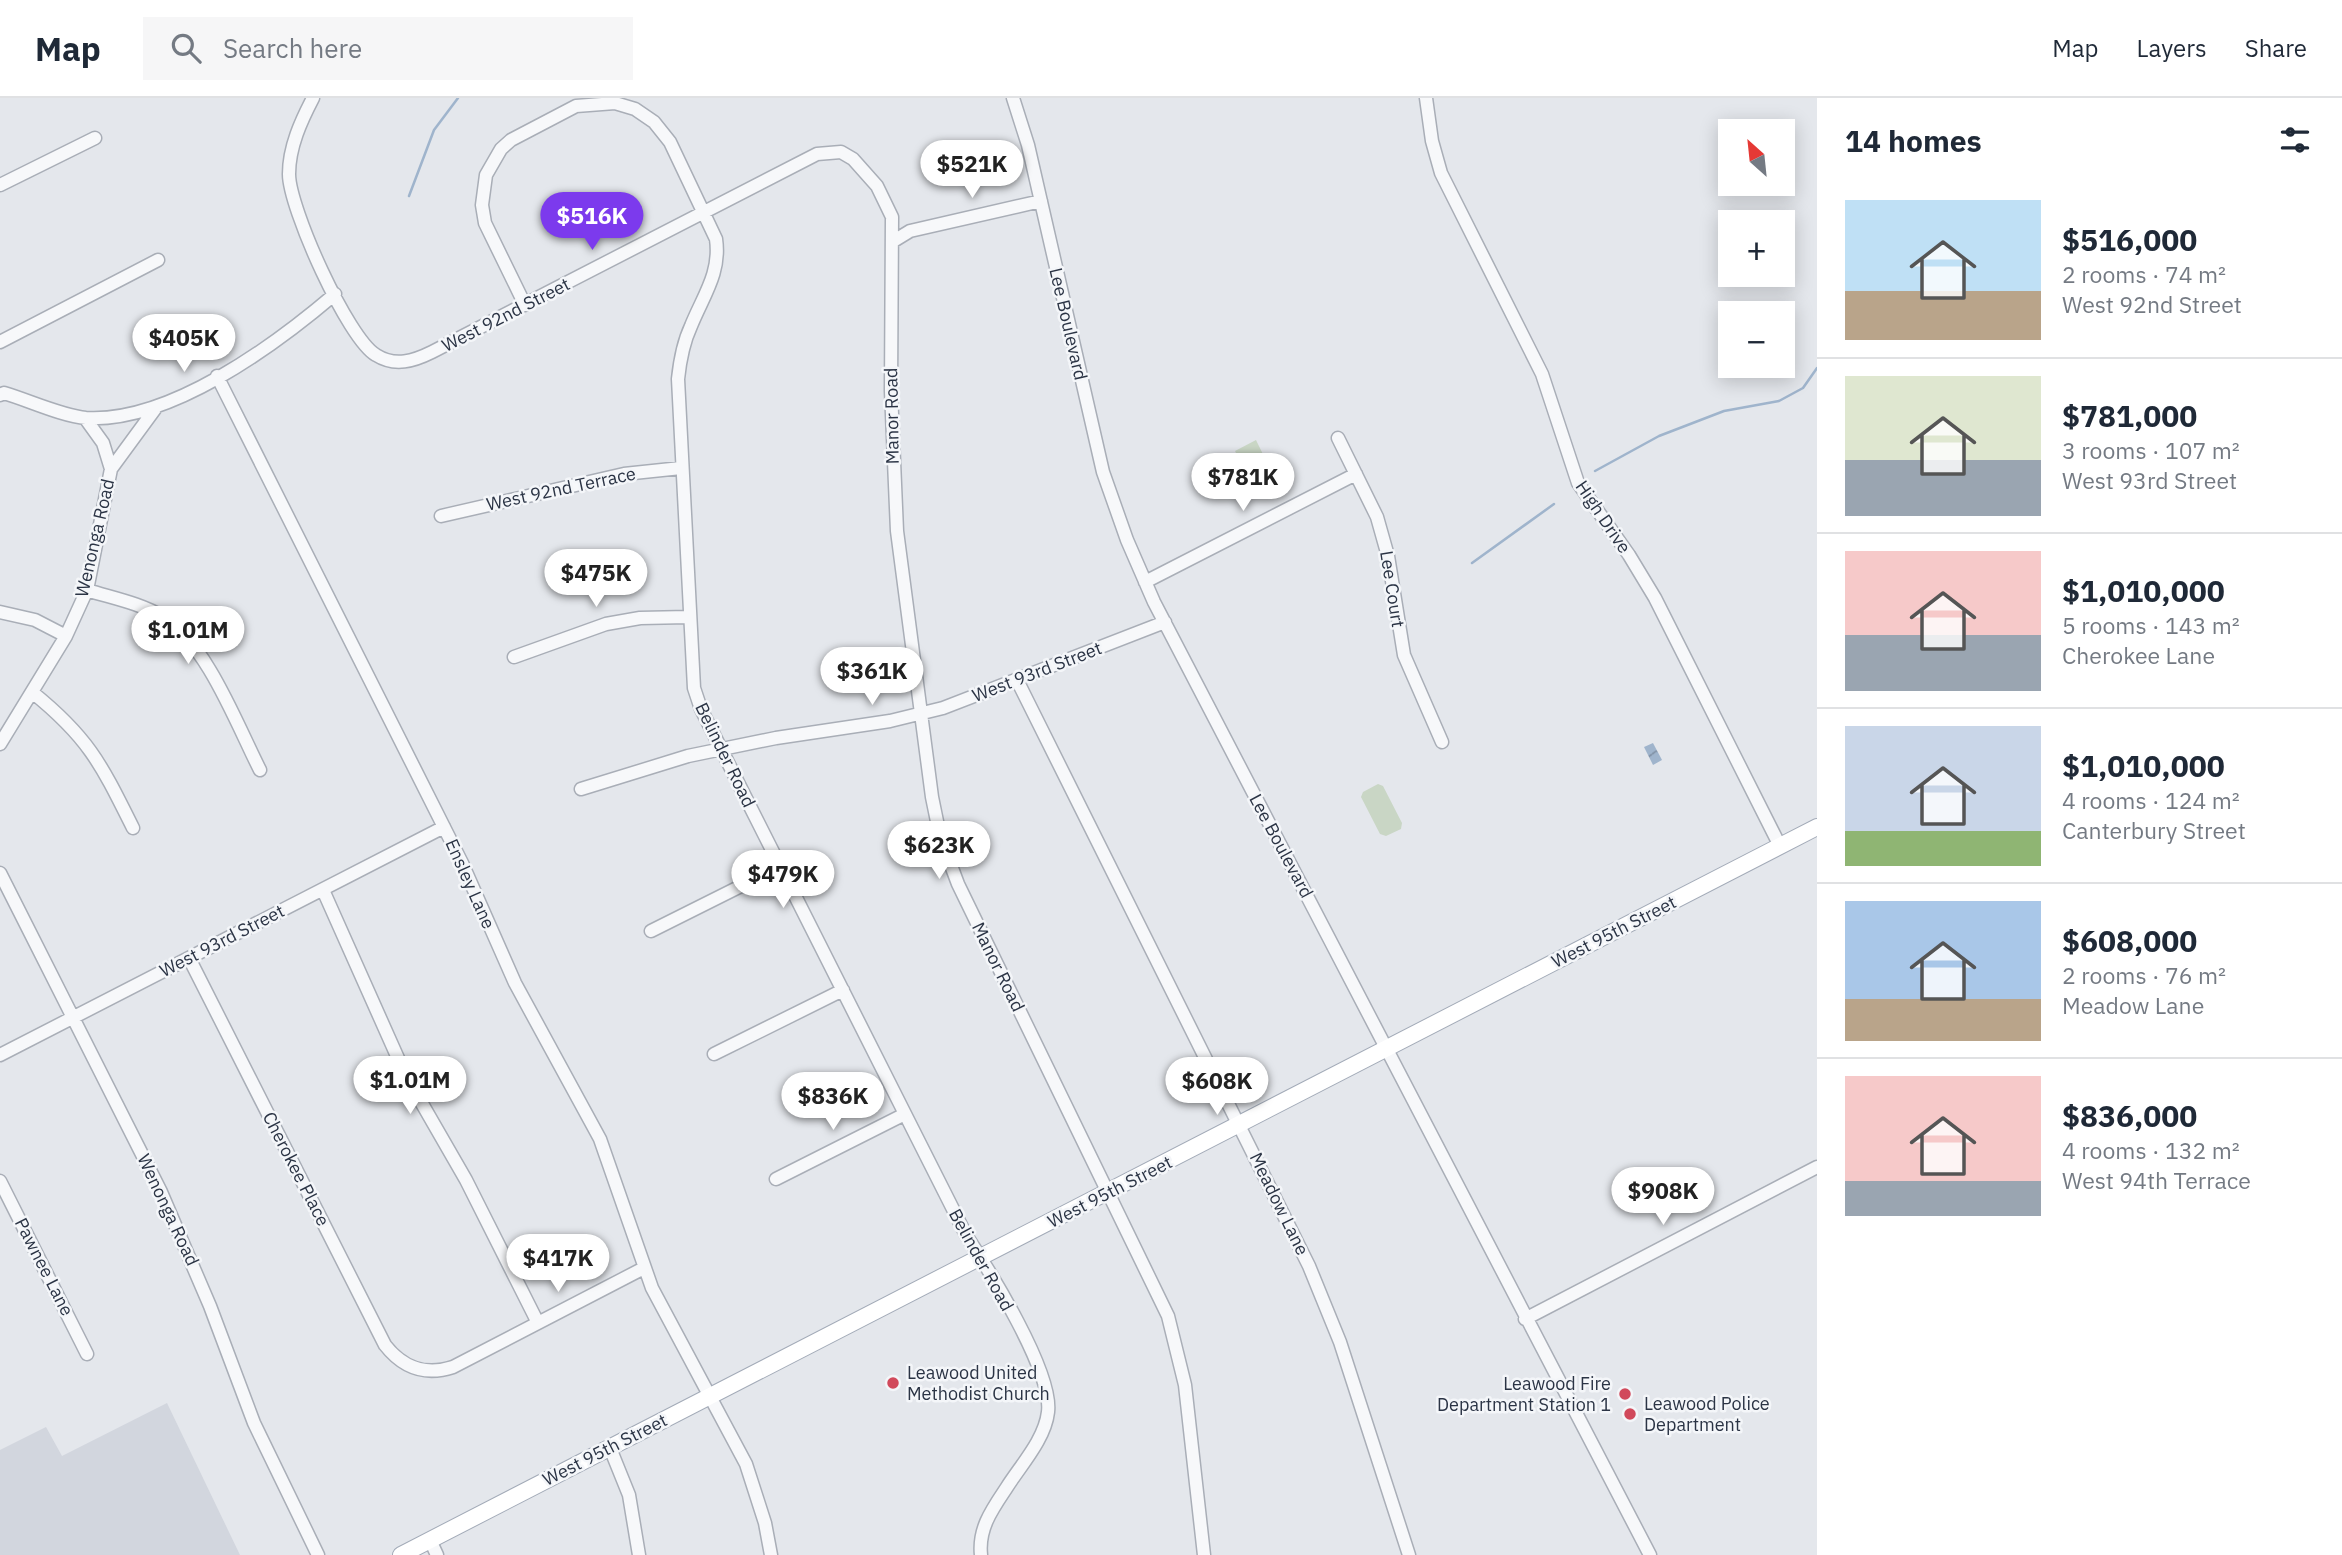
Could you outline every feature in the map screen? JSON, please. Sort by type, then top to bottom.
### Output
[{"type":"main road","name":"West 95th Street","points":[[401,1555],[433,1548],[610,1448],[1817,827]]},
{"type":"street","name":"West 92nd Street","points":[[313,98],[294,139],[290,162],[290,189],[310,245],[365,347],[374,355],[396,362],[419,358],[817,154],[841,152],[850,158]]},
{"type":"street","name":"Lee Boulevard","points":[[1013,98],[1041,201],[1103,472],[1145,582],[1525,1319],[1650,1555]]},
{"type":"street","name":"High Drive","points":[[1426,98],[1432,141],[1441,173],[1542,374],[1578,483],[1643,577],[1780,846]]},
{"type":"street","name":"Belinder Road","points":[[525,305],[485,223],[482,205],[491,163],[511,140],[576,106],[615,103],[635,109],[654,122],[670,142],[716,239],[718,262],[680,359],[678,402],[694,688],[721,749],[965,1235],[981,1258],[1043,1376],[1049,1400],[1046,1422],[1038,1440],[983,1527],[981,1555]]},
{"type":"street","points":[[0,185],[95,138]]},
{"type":"street","name":"Manor Road","points":[[850,158],[877,186],[892,217],[891,391],[894,475],[904,600],[932,797],[947,858],[1154,1284],[1177,1343],[1192,1435],[1204,1555]]},
{"type":"street","points":[[892,242],[910,230],[1041,201]]},
{"type":"street","points":[[892,217],[910,230]]},
{"type":"street","points":[[0,342],[158,260]]},
{"type":"street","points":[[0,379],[2,394],[85,418],[155,409],[275,342],[335,294]]},
{"type":"street","name":"Ensley Lane","points":[[217,376],[444,827],[515,983],[600,1139],[615,1176],[644,1268],[751,1476],[765,1522],[771,1555]]},
{"type":"street","name":"Wenonga Road","points":[[0,744],[65,636],[87,590],[111,469],[155,409]]},
{"type":"street","points":[[85,418],[103,443],[111,469]]},
{"type":"street","name":"Lee Court","points":[[1338,438],[1377,517],[1388,556],[1397,622],[1407,665],[1442,742]]},
{"type":"street","name":"West 92nd Terrace","points":[[442,516],[624,474],[681,468]]},
{"type":"street","points":[[1145,582],[1356,474]]},
{"type":"street","points":[[87,590],[148,610],[175,625],[187,637],[209,671],[260,770]]},
{"type":"street","points":[[0,612],[35,620],[65,636]]},
{"type":"street","points":[[514,657],[626,619],[688,617]]},
{"type":"street","name":"West 93rd Street","points":[[581,789],[721,749],[920,714],[1017,680],[1165,622]]},
{"type":"street","name":"Meadow Lane","points":[[1017,680],[1320,1292],[1409,1555]]},
{"type":"street","points":[[32,692],[83,738],[100,762],[133,828]]},
{"type":"street","name":"West 93rd Street","points":[[0,1055],[444,827]]},
{"type":"street","points":[[651,931],[749,882],[778,863]]},
{"type":"street","name":"Wenonga Road","points":[[0,873],[176,1223],[254,1423],[318,1555]]},
{"type":"street","points":[[323,890],[405,1073],[466,1181],[538,1323],[644,1268]]},
{"type":"street","name":"Cherokee Place","points":[[189,958],[385,1345],[403,1364],[414,1369],[442,1371],[538,1323]]},
{"type":"street","points":[[714,1054],[843,990]]},
{"type":"street","points":[[776,1179],[905,1114]]},
{"type":"street","points":[[1525,1319],[1817,1167]]},
{"type":"street","name":"Pawnee Lane","points":[[0,1181],[87,1354]]},
{"type":"street","points":[[610,1448],[629,1495],[639,1555]]},
{"type":"shaded area","points":[[167,1403],[240,1555],[0,1555],[0,1450],[46,1427],[62,1456]]},
{"type":"green space","points":[[1256,440],[1278,485],[1257,496],[1235,451]]},
{"type":"green space","points":[[1378,784],[1383,786],[1402,823],[1401,829],[1386,836],[1380,834],[1361,797],[1363,792]]},
{"type":"water","points":[[1653,743],[1662,760],[1653,765],[1644,747]]},
{"type":"waterway","points":[[409,196],[434,130],[458,98]]},
{"type":"waterway","points":[[1595,471],[1659,436],[1724,411],[1779,401],[1803,388],[1817,368]]},
{"type":"waterway","points":[[1472,563],[1554,504]]},
{"type":"place","name":"Leawood United Methodist Church","points":[[893,1383]]},
{"type":"place","name":"Leawood Fire Department Station 1","points":[[1625,1394]]},
{"type":"place","name":"Leawood Police Department","points":[[1630,1414]]}]
